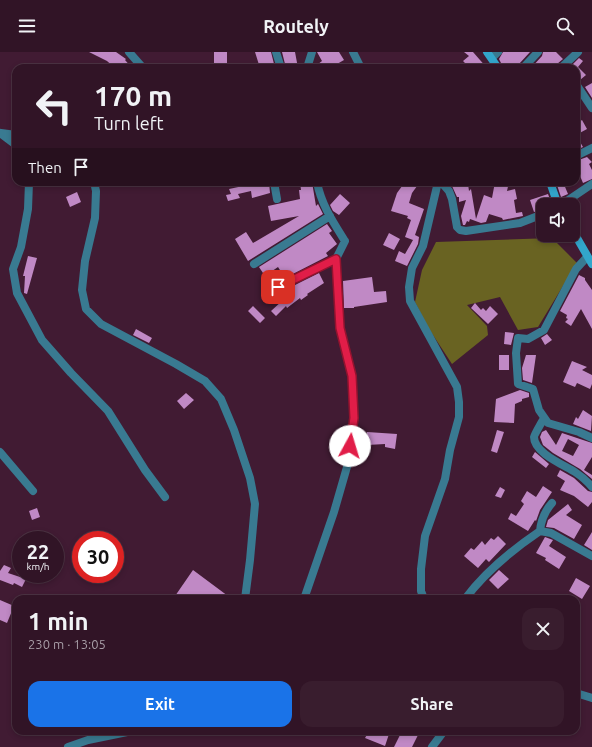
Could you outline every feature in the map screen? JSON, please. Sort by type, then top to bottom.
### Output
[{"type":"street","points":[[129,52],[140,64]]},
{"type":"street","points":[[276,52],[280,64]]},
{"type":"street","points":[[308,64],[312,52]]},
{"type":"street","points":[[353,52],[359,64]]},
{"type":"street","points":[[527,64],[538,52]]},
{"type":"street","points":[[565,64],[578,52]]},
{"type":"street","points":[[492,54],[496,64]]},
{"type":"street","points":[[580,90],[592,108]]},
{"type":"street","points":[[0,133],[12,134]]},
{"type":"street","points":[[0,133],[12,142]]},
{"type":"street","points":[[580,154],[592,148]]},
{"type":"street","points":[[571,198],[592,184]]},
{"type":"street","points":[[29,186],[28,209],[24,232],[21,247],[13,269],[17,293],[42,340],[71,373],[108,411],[145,470],[165,497]]},
{"type":"street","points":[[95,186],[95,218],[85,261],[82,290],[86,309],[101,324],[205,381],[221,399],[234,430],[250,478],[255,504],[246,595]]},
{"type":"street","points":[[275,186],[277,198]]},
{"type":"street","points":[[305,595],[334,512],[347,468],[354,418],[352,376],[340,328],[336,259],[345,240],[330,216],[320,196],[318,186]]},
{"type":"street","points":[[422,595],[421,591],[421,569],[425,536],[445,479],[450,450],[459,417],[457,387],[410,301],[409,287],[412,268],[423,246],[438,186]]},
{"type":"street","points":[[443,186],[449,191],[457,226],[460,230],[466,231],[520,223],[536,217]]},
{"type":"street","points":[[552,186],[557,198]]},
{"type":"street","points":[[254,264],[330,216]]},
{"type":"street","points":[[579,242],[592,264]]},
{"type":"street","points":[[587,257],[576,269],[544,330],[528,339],[518,338],[516,353],[518,384],[533,389],[539,410],[548,423],[591,436]]},
{"type":"street","points":[[278,287],[336,259]]},
{"type":"street","points":[[544,418],[534,433],[533,438],[539,448],[545,455],[578,474],[592,487]]},
{"type":"street","points":[[0,452],[33,491]]},
{"type":"street","points":[[540,531],[544,511],[552,503]]},
{"type":"street","points":[[468,595],[474,587],[516,547],[540,531],[551,533],[592,556]]},
{"type":"street","points":[[580,694],[592,698]]},
{"type":"street","points":[[68,747],[88,740],[112,735]]},
{"type":"street","points":[[432,747],[441,735]]},
{"type":"shaded area","points":[[536,239],[536,242],[556,242],[577,263],[538,327],[518,330],[500,297],[467,305],[487,326],[488,335],[452,364],[429,329],[415,302],[422,270],[436,242]]},
{"type":"building","points":[[89,52],[116,52],[126,59],[125,60],[128,64],[110,64]]},
{"type":"building","points":[[214,52],[227,52],[227,64],[214,64]]},
{"type":"building","points":[[255,52],[271,52],[274,64],[259,64]]},
{"type":"building","points":[[282,52],[295,52],[297,64],[285,64]]},
{"type":"building","points":[[317,52],[339,52],[344,60],[337,64],[318,64],[322,61]]},
{"type":"building","points":[[464,52],[473,52],[484,64],[466,64],[463,61],[469,56]]},
{"type":"building","points":[[503,52],[530,52],[519,64],[502,64],[499,59]]},
{"type":"building","points":[[543,52],[556,52],[563,59],[557,64],[535,64],[542,56]]},
{"type":"building","points":[[579,58],[583,61],[580,65],[573,64]]},
{"type":"building","points":[[580,69],[586,75],[580,80]]},
{"type":"building","points":[[592,83],[592,98],[585,87]]},
{"type":"building","points":[[582,120],[587,129],[580,133],[580,121]]},
{"type":"building","points":[[587,157],[592,162],[589,164],[592,170],[592,179],[583,183],[580,176],[580,160]]},
{"type":"building","points":[[243,186],[269,186],[270,193],[252,198],[251,191],[238,194],[240,198],[228,201],[226,195],[231,194],[229,189]]},
{"type":"building","points":[[300,186],[313,186],[316,206],[318,204],[323,214],[248,261],[235,239],[246,232],[253,243],[299,216],[271,221],[268,206],[300,199],[299,190],[301,190]]},
{"type":"building","points":[[402,186],[417,186],[412,193],[409,203],[424,209],[415,235],[419,237],[418,244],[407,266],[395,261],[399,251],[405,254],[413,240],[405,237],[411,220],[407,218],[408,216],[391,211],[397,193]]},
{"type":"building","points":[[452,186],[468,186],[469,191],[471,189],[476,219],[484,195],[492,198],[494,186],[508,186],[507,191],[515,189],[517,199],[514,200],[516,213],[522,212],[523,216],[503,220],[502,218],[489,214],[486,222],[481,223],[470,219],[469,222],[467,221],[465,225],[463,225],[461,216],[466,200],[459,202],[459,197],[457,197]]},
{"type":"building","points":[[557,186],[565,186],[568,194],[561,197]]},
{"type":"building","points":[[77,192],[81,202],[70,207],[66,197]]},
{"type":"building","points":[[340,194],[350,203],[339,215],[333,211],[330,205]]},
{"type":"building","points":[[548,194],[549,198],[536,198]]},
{"type":"building","points":[[536,198],[536,211],[534,212],[530,200]]},
{"type":"building","points":[[327,224],[332,231],[329,233],[337,244],[326,253],[328,256],[285,278],[278,267],[265,276],[259,267]]},
{"type":"building","points":[[389,233],[400,239],[394,250],[383,245]]},
{"type":"building","points":[[28,256],[37,258],[27,294],[24,293],[25,276],[23,276]]},
{"type":"building","points":[[319,273],[324,283],[307,294],[308,295],[301,300],[300,298],[287,308],[286,306],[276,316],[271,311],[282,301],[277,294]]},
{"type":"building","points":[[579,275],[585,278],[592,290],[592,329],[581,309],[571,326],[565,322],[568,319],[566,318],[567,315],[560,311]]},
{"type":"building","points":[[372,277],[374,292],[386,291],[387,302],[354,308],[344,308],[343,281]]},
{"type":"building","points":[[475,303],[481,310],[483,308],[486,311],[490,306],[498,314],[488,324],[471,308]]},
{"type":"building","points":[[253,306],[265,318],[260,323],[248,311]]},
{"type":"building","points":[[136,329],[152,338],[149,343],[133,335]]},
{"type":"building","points":[[505,332],[514,333],[511,345],[504,344]]},
{"type":"building","points":[[547,334],[552,340],[545,345],[541,338]]},
{"type":"building","points":[[499,355],[509,355],[509,370],[499,370]]},
{"type":"building","points":[[526,355],[536,355],[532,383],[523,380],[522,368]]},
{"type":"building","points":[[572,361],[587,367],[582,370],[592,375],[592,384],[590,389],[577,383],[575,387],[563,382]]},
{"type":"building","points":[[520,390],[529,393],[529,397],[522,399],[522,401],[515,404],[514,423],[494,422],[496,399]]},
{"type":"building","points":[[186,393],[194,400],[184,409],[177,401]]},
{"type":"building","points":[[583,410],[592,416],[591,431],[573,424],[576,417],[578,419]]},
{"type":"building","points":[[497,430],[504,432],[497,453],[491,451]]},
{"type":"building","points":[[546,430],[556,445],[562,433],[592,443],[592,457],[584,470],[592,475],[592,479],[580,469],[553,453],[543,445],[540,437],[542,432]],"holes":[[[568,439],[579,445],[573,456],[562,451]]]},
{"type":"building","points":[[367,432],[397,434],[395,449],[385,447],[385,444],[367,445]]},
{"type":"building","points":[[535,452],[549,464],[546,468],[532,457]]},
{"type":"building","points":[[560,470],[574,478],[588,491],[592,492],[592,502],[588,507],[574,496],[560,490],[565,481],[557,476]]},
{"type":"building","points":[[543,486],[552,492],[540,510],[536,521],[535,520],[528,531],[508,519],[511,513],[516,516],[524,504],[521,501],[527,491],[536,497]]},
{"type":"building","points":[[500,487],[505,490],[501,498],[495,496]]},
{"type":"building","points":[[568,504],[572,510],[566,515],[582,525],[574,539],[554,528],[546,527],[548,520]]},
{"type":"building","points":[[37,508],[40,517],[32,520],[29,511]]},
{"type":"building","points":[[592,532],[592,550],[584,545]]},
{"type":"building","points":[[498,536],[506,544],[489,562],[486,559],[478,568],[464,556],[471,548],[474,550],[482,541],[485,545],[491,538],[494,540]]},
{"type":"building","points":[[545,537],[553,540],[549,546],[566,557],[559,569],[545,560],[546,558],[536,553]]},
{"type":"building","points":[[4,565],[11,568],[8,573],[12,574],[13,585],[0,580],[0,571]]},
{"type":"building","points":[[193,570],[227,595],[176,595]]},
{"type":"building","points":[[499,570],[509,579],[498,589],[489,580]]},
{"type":"building","points":[[576,578],[590,586],[582,599],[580,598],[580,595],[576,595],[569,591]]},
{"type":"building","points":[[14,583],[24,583],[22,587]]},
{"type":"building","points":[[0,600],[12,605],[12,611],[7,623],[0,620]]},
{"type":"building","points":[[367,735],[389,735],[385,746],[365,738]]},
{"type":"building","points":[[400,735],[418,735],[412,747],[394,747]]},
{"type":"route","points":[[278,287],[336,259],[340,328],[352,376],[354,418],[350,446]]}]
